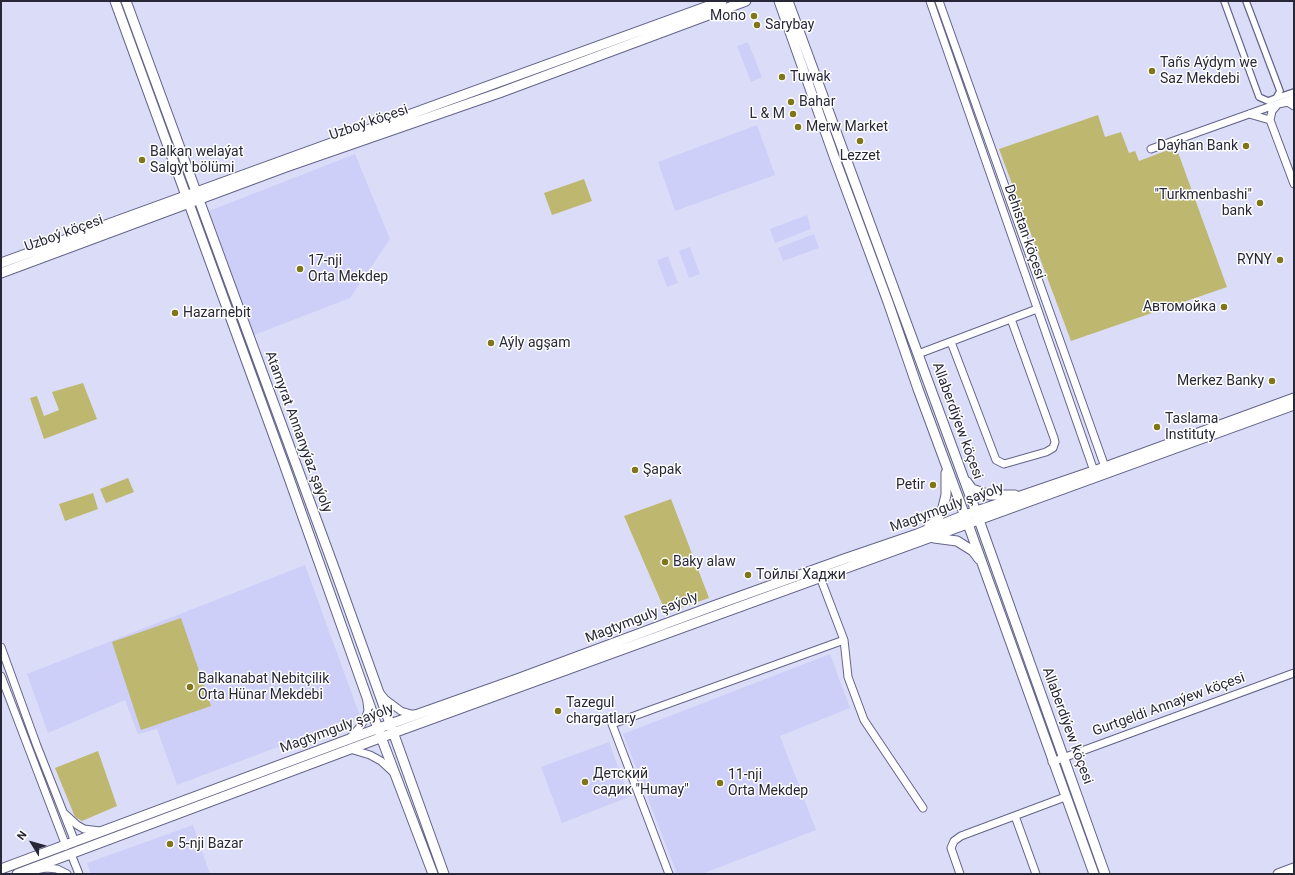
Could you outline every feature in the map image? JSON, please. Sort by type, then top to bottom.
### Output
[{"type":"street","name":"Atamyrat Annanyýaz şaýoly","points":[[115,1],[395,774],[433,874]]},
{"type":"street","name":"Atamyrat Annanyýaz şaýoly","points":[[126,1],[444,874]]},
{"type":"street","name":"Uzboý köçesi","points":[[197,196],[722,1]]},
{"type":"street","name":"Uzboý köçesi","points":[[1,263],[499,93],[746,1]]},
{"type":"street","name":"Allaberdiýew köçesi","points":[[779,1],[940,450],[965,515],[1052,762],[1094,874]]},
{"type":"street","name":"Allaberdiýew köçesi","points":[[788,1],[978,516],[1105,874]]},
{"type":"street","name":"Dehistan köçesi","points":[[930,1],[1094,470]]},
{"type":"street","name":"Dehistan köçesi","points":[[939,1],[1105,467]]},
{"type":"street","points":[[1224,1],[1259,97],[1268,101],[1288,102],[1294,106]]},
{"type":"street","points":[[1246,1],[1280,91],[1272,110],[1270,120],[1294,184]]},
{"type":"street","points":[[1151,149],[1248,114],[1294,92]]},
{"type":"street","points":[[1277,101],[1294,98]]},
{"type":"street","points":[[1248,114],[1270,120]]},
{"type":"street","name":"Uzboý köçesi","points":[[1,273],[187,199]]},
{"type":"street","points":[[918,354],[1037,309]]},
{"type":"street","points":[[951,342],[996,460],[1004,464],[1046,452],[1053,448],[1055,442],[1054,438],[1011,319]]},
{"type":"street","name":"Magtymguly şaýoly","points":[[1,869],[379,728],[392,728],[968,524],[978,516],[1032,492],[1294,398]]},
{"type":"street","name":"Magtymguly şaýoly","points":[[21,873],[382,737],[392,728],[420,714],[746,594],[916,534],[965,515],[978,516],[1294,405]]},
{"type":"street","points":[[916,534],[937,520],[942,511],[946,495],[946,477],[940,450]]},
{"type":"street","points":[[963,477],[972,488],[990,496],[1032,492]]},
{"type":"street","points":[[929,538],[957,541],[973,551],[981,561]]},
{"type":"street","points":[[820,577],[844,640],[848,677],[864,720],[923,808]]},
{"type":"street","points":[[669,874],[612,724],[844,640]]},
{"type":"street","points":[[1,647],[63,812],[70,844]]},
{"type":"street","name":"Gurtgeldi Annaýew köçesi","points":[[1052,762],[1294,673]]},
{"type":"street","points":[[1,676],[70,844]]},
{"type":"street","points":[[378,690],[385,699],[401,711],[411,714],[420,714]]},
{"type":"street","points":[[349,739],[360,728],[365,720],[368,710],[366,692]]},
{"type":"street","points":[[350,749],[370,755],[381,761],[395,774]]},
{"type":"street","points":[[960,874],[951,848],[954,841],[961,836],[1065,797]]},
{"type":"street","points":[[63,812],[77,825],[84,829],[103,832]]},
{"type":"street","points":[[1015,816],[1036,874]]},
{"type":"street","points":[[72,854],[79,874]]},
{"type":"street","points":[[21,873],[46,868],[57,869],[67,874]]},
{"type":"street","points":[[1278,874],[1294,868]]},
{"type":"shaded area","points":[[748,42],[762,77],[751,82],[737,46]]},
{"type":"shaded area","points":[[1098,115],[1105,137],[1121,132],[1129,153],[1135,151],[1139,161],[1176,147],[1227,287],[1071,341],[999,149]]},
{"type":"shaded area","points":[[757,125],[775,175],[675,211],[658,162]]},
{"type":"shaded area","name":"17-nji Orta Mekdep","points":[[355,154],[390,239],[350,298],[254,335],[209,211]]},
{"type":"shaded area","points":[[584,179],[592,201],[552,215],[544,193]]},
{"type":"shaded area","points":[[807,215],[811,229],[775,243],[770,229]]},
{"type":"shaded area","points":[[814,234],[819,248],[783,261],[778,248]]},
{"type":"shaded area","points":[[690,247],[700,274],[689,278],[679,251]]},
{"type":"shaded area","points":[[668,256],[678,283],[667,287],[657,260]]},
{"type":"shaded area","points":[[83,383],[97,419],[44,439],[30,398],[37,396],[44,416],[59,410],[52,392]]},
{"type":"shaded area","points":[[128,478],[134,492],[106,503],[100,489]]},
{"type":"shaded area","points":[[93,493],[98,509],[65,521],[59,504]]},
{"type":"shaded area","points":[[671,499],[709,598],[666,613],[624,516]]},
{"type":"shaded area","name":"Balkanabat Nebitçilik Orta Hünar Mekdebi","points":[[305,565],[360,716],[177,785],[157,729],[138,734],[125,700],[48,733],[27,674]]},
{"type":"shaded area","points":[[181,618],[211,706],[141,730],[112,642]]},
{"type":"shaded area","name":"11-nji Orta Mekdep","points":[[830,654],[850,708],[780,736],[816,830],[702,874],[677,874],[623,734]]},
{"type":"shaded area","name":"Детский садик \"Humay\"","points":[[609,742],[629,797],[562,823],[541,767]]},
{"type":"shaded area","points":[[98,751],[117,806],[82,821],[75,817],[55,768]]},
{"type":"shaded area","name":"5-nji Bazar","points":[[193,825],[210,874],[91,874],[87,863]]},
{"type":"place","name":"Mono","points":[[754,16]]},
{"type":"place","name":"Sarybay","points":[[757,25]]},
{"type":"place","name":"Tañs Aýdym we Saz Mekdebi","points":[[1152,71]]},
{"type":"place","name":"Tuwak","points":[[782,77]]},
{"type":"place","name":"Bahar","points":[[791,102]]},
{"type":"place","name":"L & M","points":[[793,114]]},
{"type":"place","name":"Merw Market","points":[[798,127]]},
{"type":"place","name":"Lezzet","points":[[860,141]]},
{"type":"place","name":"Daýhan Bank","points":[[1246,146]]},
{"type":"place","name":"Balkan welaýat Salgyt bölümi","points":[[142,160]]},
{"type":"place","name":"\"Turkmenbashi\" bank","points":[[1260,203]]},
{"type":"place","name":"RYNY","points":[[1280,260]]},
{"type":"place","name":"17-nji Orta Mekdep","points":[[300,269]]},
{"type":"place","name":"Автомойка","points":[[1224,307]]},
{"type":"place","name":"Hazarnebit","points":[[175,313]]},
{"type":"place","name":"Aýly agşam","points":[[491,343]]},
{"type":"place","name":"Merkez Banky","points":[[1272,381]]},
{"type":"place","name":"Taslama Instituty","points":[[1157,427]]},
{"type":"place","name":"Şapak","points":[[635,470]]},
{"type":"place","name":"Petir","points":[[933,485]]},
{"type":"place","name":"Baky alaw","points":[[665,562]]},
{"type":"place","name":"Тойлы Хаджи","points":[[748,575]]},
{"type":"place","name":"Balkanabat Nebitçilik Orta Hünar Mekdebi","points":[[190,687]]},
{"type":"place","name":"Tazegul chargatlary","points":[[558,711]]},
{"type":"place","name":"Детский садик \"Humay\"","points":[[585,782]]},
{"type":"place","name":"11-nji Orta Mekdep","points":[[720,783]]},
{"type":"place","name":"5-nji Bazar","points":[[170,844]]}]
